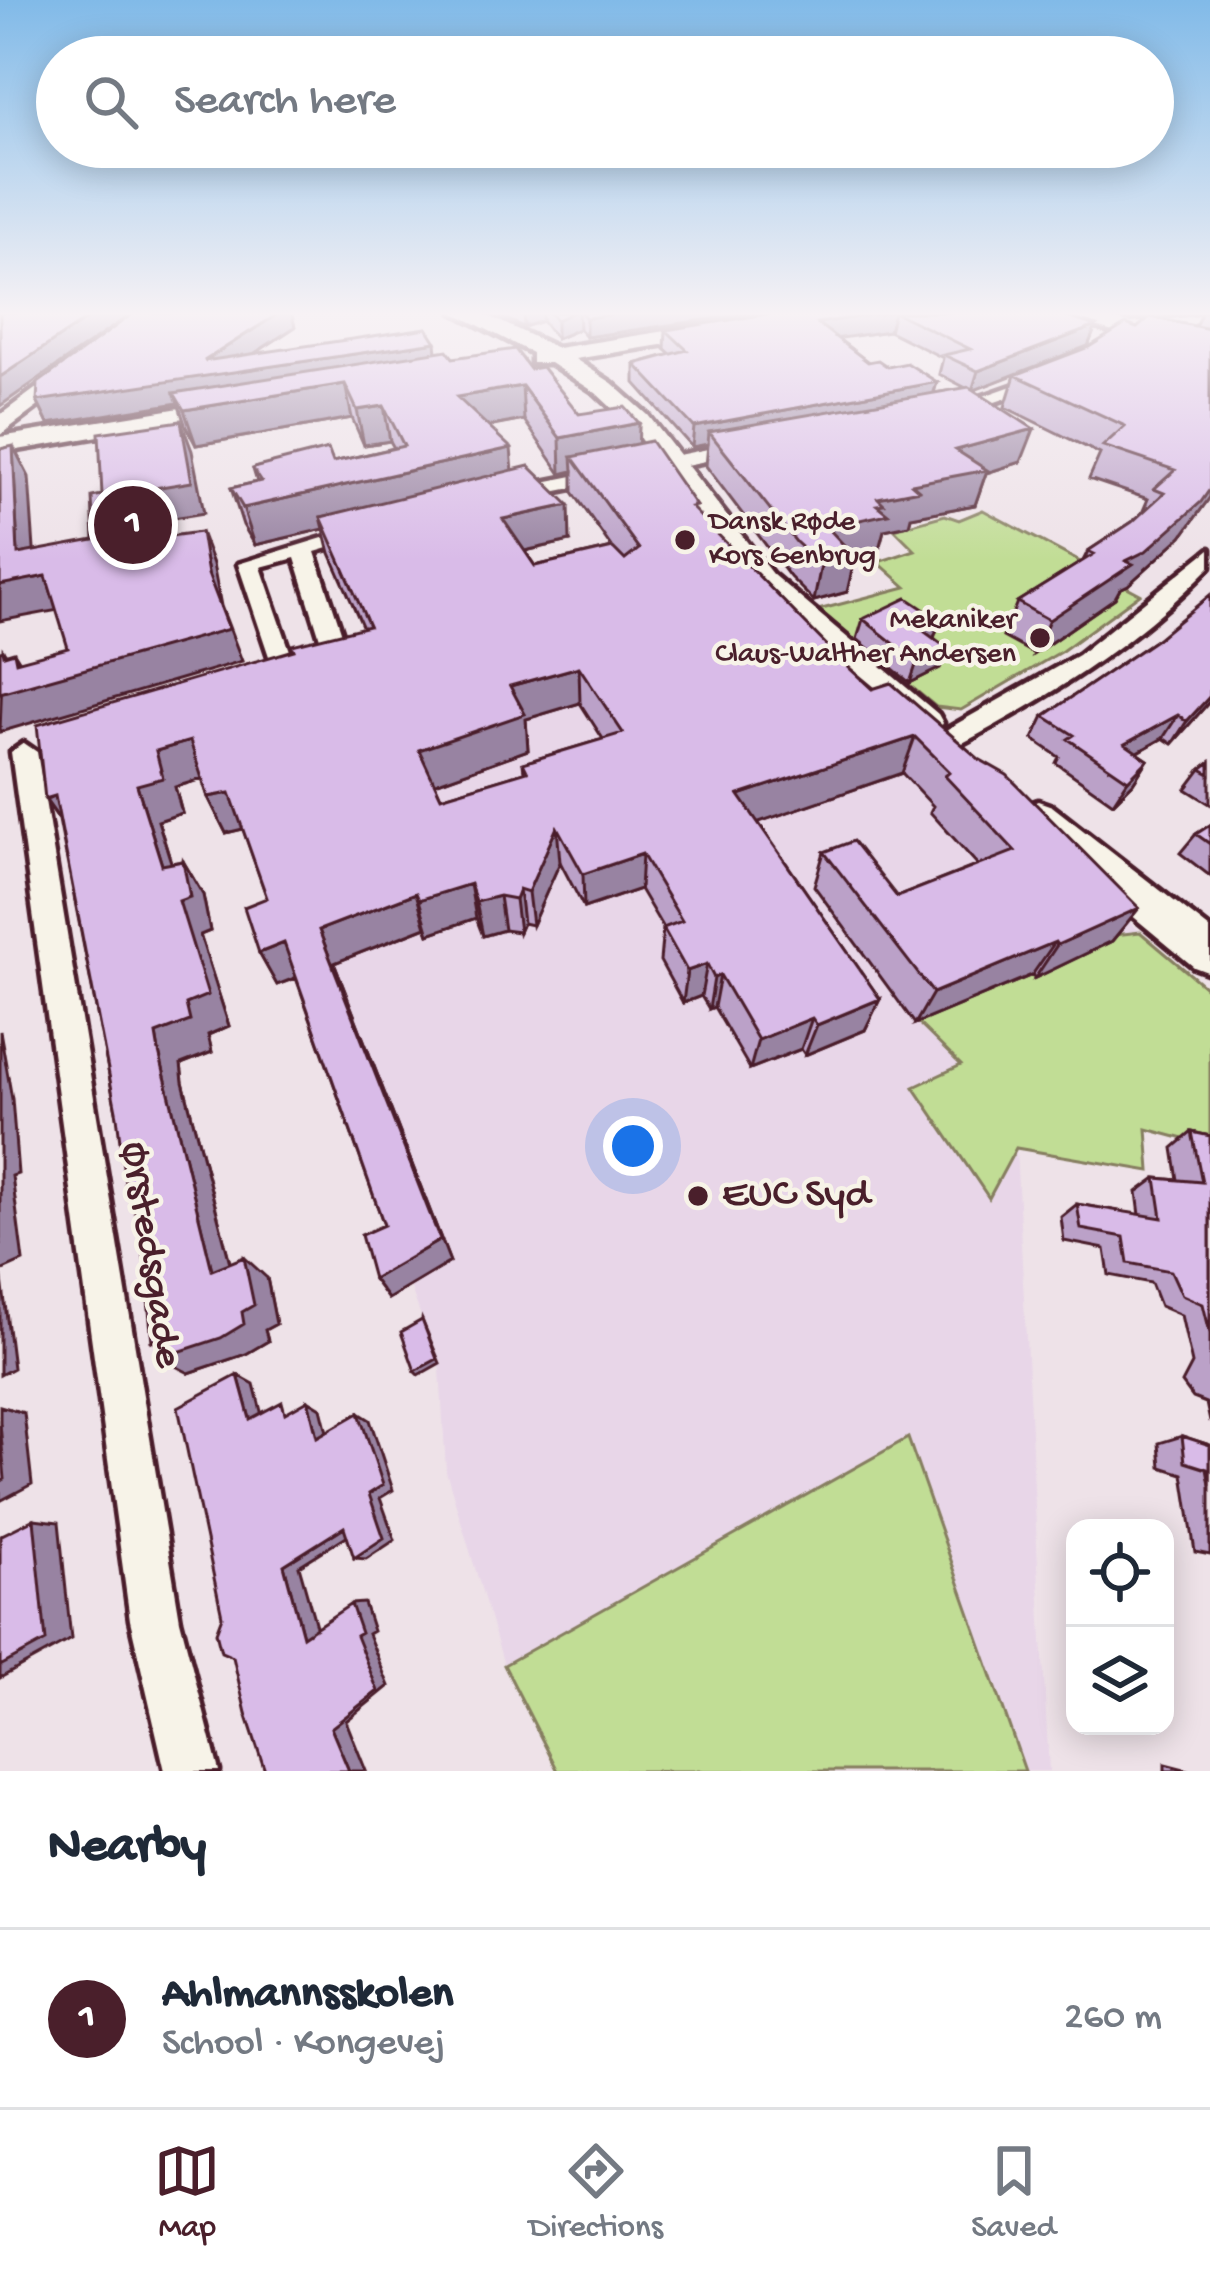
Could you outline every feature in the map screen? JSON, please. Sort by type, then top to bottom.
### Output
[{"type":"street","points":[[0,428],[44,395]]},
{"type":"street","points":[[611,395],[639,420],[761,581],[813,631],[975,764]]},
{"type":"street","points":[[935,415],[995,395]]},
{"type":"street","points":[[0,445],[252,404]]},
{"type":"street","points":[[478,502],[754,446]]},
{"type":"street","points":[[303,548],[338,658],[276,677],[249,564],[303,548],[389,524]]},
{"type":"street","points":[[946,741],[1044,692],[1111,646],[1166,601],[1210,555]]},
{"type":"street","name":"Ørstedsgade","points":[[23,752],[155,1620],[192,1771]]},
{"type":"street","points":[[1016,797],[1210,954]]},
{"type":"shaded area","name":"EUC Syd","points":[[720,573],[1210,991],[1210,1146],[1147,1129],[1150,1171],[1016,1149],[1049,1771],[558,1771],[504,1665],[446,1471],[440,1369],[246,829]]},
{"type":"green space","points":[[983,510],[1140,594],[1062,651],[961,710],[936,707],[818,610],[906,587],[878,562],[915,550],[894,529],[945,515],[959,520]]},
{"type":"green space","points":[[1140,932],[1210,991],[1210,1146],[1147,1129],[1150,1171],[1016,1148],[989,1198],[914,1087],[961,1065],[912,1017],[1106,936]]},
{"type":"green space","points":[[908,1438],[1025,1771],[558,1771],[504,1665]]},
{"type":"building","points":[[37,395],[80,395],[37,401]]},
{"type":"building","points":[[175,395],[279,395],[184,410]]},
{"type":"building","points":[[350,395],[471,395],[457,397],[511,448],[243,508],[231,488],[261,481],[253,469],[257,467],[328,449],[333,462],[404,446],[384,406],[357,410]]},
{"type":"building","points":[[528,395],[564,395],[579,414],[625,407],[639,423],[560,438]]},
{"type":"building","points":[[664,395],[869,395],[694,427]]},
{"type":"building","points":[[925,395],[981,395],[1034,429],[956,450],[987,470],[912,484],[919,490],[878,498],[884,504],[877,505],[888,514],[827,527],[855,557],[821,565],[796,542],[709,432]]},
{"type":"building","points":[[1057,395],[1210,395],[1210,489],[1146,551],[1126,561],[1133,564],[1049,620],[1017,602],[1094,554],[1088,551],[1132,522],[1164,493],[1154,489],[1175,470],[1103,446],[1125,426]]},
{"type":"building","points":[[181,421],[192,482],[148,489],[154,538],[201,532],[208,574],[229,629],[0,693],[0,651],[4,655],[14,652],[16,662],[68,648],[46,576],[0,585],[0,449],[13,446],[18,554],[94,540],[92,497],[102,495],[99,433]]},
{"type":"building","points":[[651,441],[696,506],[691,507],[847,666],[872,689],[891,683],[979,759],[1007,775],[1139,908],[933,993],[824,852],[853,841],[897,897],[1015,851],[915,737],[739,795],[880,999],[817,1025],[812,1018],[758,1040],[720,975],[714,978],[707,964],[687,971],[663,928],[682,921],[642,854],[583,874],[557,827],[528,892],[519,889],[515,899],[499,896],[476,902],[470,884],[419,900],[416,893],[319,930],[440,1240],[373,1279],[361,1235],[384,1225],[284,943],[259,953],[244,907],[267,898],[230,793],[208,797],[190,741],[156,751],[163,778],[137,785],[162,865],[183,861],[190,897],[179,901],[208,995],[186,1004],[190,1021],[156,1034],[159,1052],[212,1270],[244,1257],[254,1305],[242,1312],[244,1324],[221,1338],[160,1358],[157,1339],[152,1341],[141,1227],[126,1191],[117,1116],[55,796],[45,799],[37,725],[294,650],[292,645],[369,626],[321,517],[529,466],[569,505],[503,519],[535,566],[613,548],[625,560],[639,549],[572,457]],"holes":[[[579,667],[623,733],[523,763],[527,771],[441,797],[419,750],[525,714],[510,686]]]},
{"type":"building","points":[[1210,595],[1210,696],[1187,721],[1178,715],[1125,744],[1148,760],[1128,780],[1068,739],[1074,735],[1044,716],[1157,639]]},
{"type":"building","points":[[907,598],[940,620],[921,629],[947,648],[917,662],[863,619]]},
{"type":"building","points":[[1210,825],[1210,844],[1196,834]]},
{"type":"building","points":[[1192,1132],[1210,1136],[1210,1333],[1203,1304],[1182,1295],[1171,1271],[1128,1263],[1124,1237],[1081,1229],[1077,1204],[1162,1218],[1156,1178],[1202,1182]]},
{"type":"building","points":[[422,1320],[437,1359],[415,1371],[401,1332]]},
{"type":"building","points":[[238,1375],[250,1419],[282,1402],[285,1413],[308,1400],[317,1437],[359,1413],[383,1485],[369,1494],[384,1538],[354,1558],[344,1527],[284,1565],[303,1636],[351,1604],[361,1633],[356,1636],[378,1691],[331,1728],[349,1771],[265,1771],[233,1657],[221,1652],[216,1632],[222,1616],[178,1407]]},
{"type":"building","points":[[0,1424],[5,1479],[0,1482]]},
{"type":"building","points":[[1182,1436],[1210,1445],[1210,1485],[1207,1469],[1185,1462]]},
{"type":"building","points":[[34,1519],[46,1641],[0,1666],[0,1536]]},
{"type":"place","name":"Ahlmannsskolen","points":[[133,525]]},
{"type":"place","name":"Dansk Røde Kors Genbrug","points":[[685,540]]},
{"type":"place","name":"Mekaniker Claus-Walther Andersen","points":[[1040,638]]},
{"type":"place","name":"EUC Syd","points":[[698,1196]]}]
